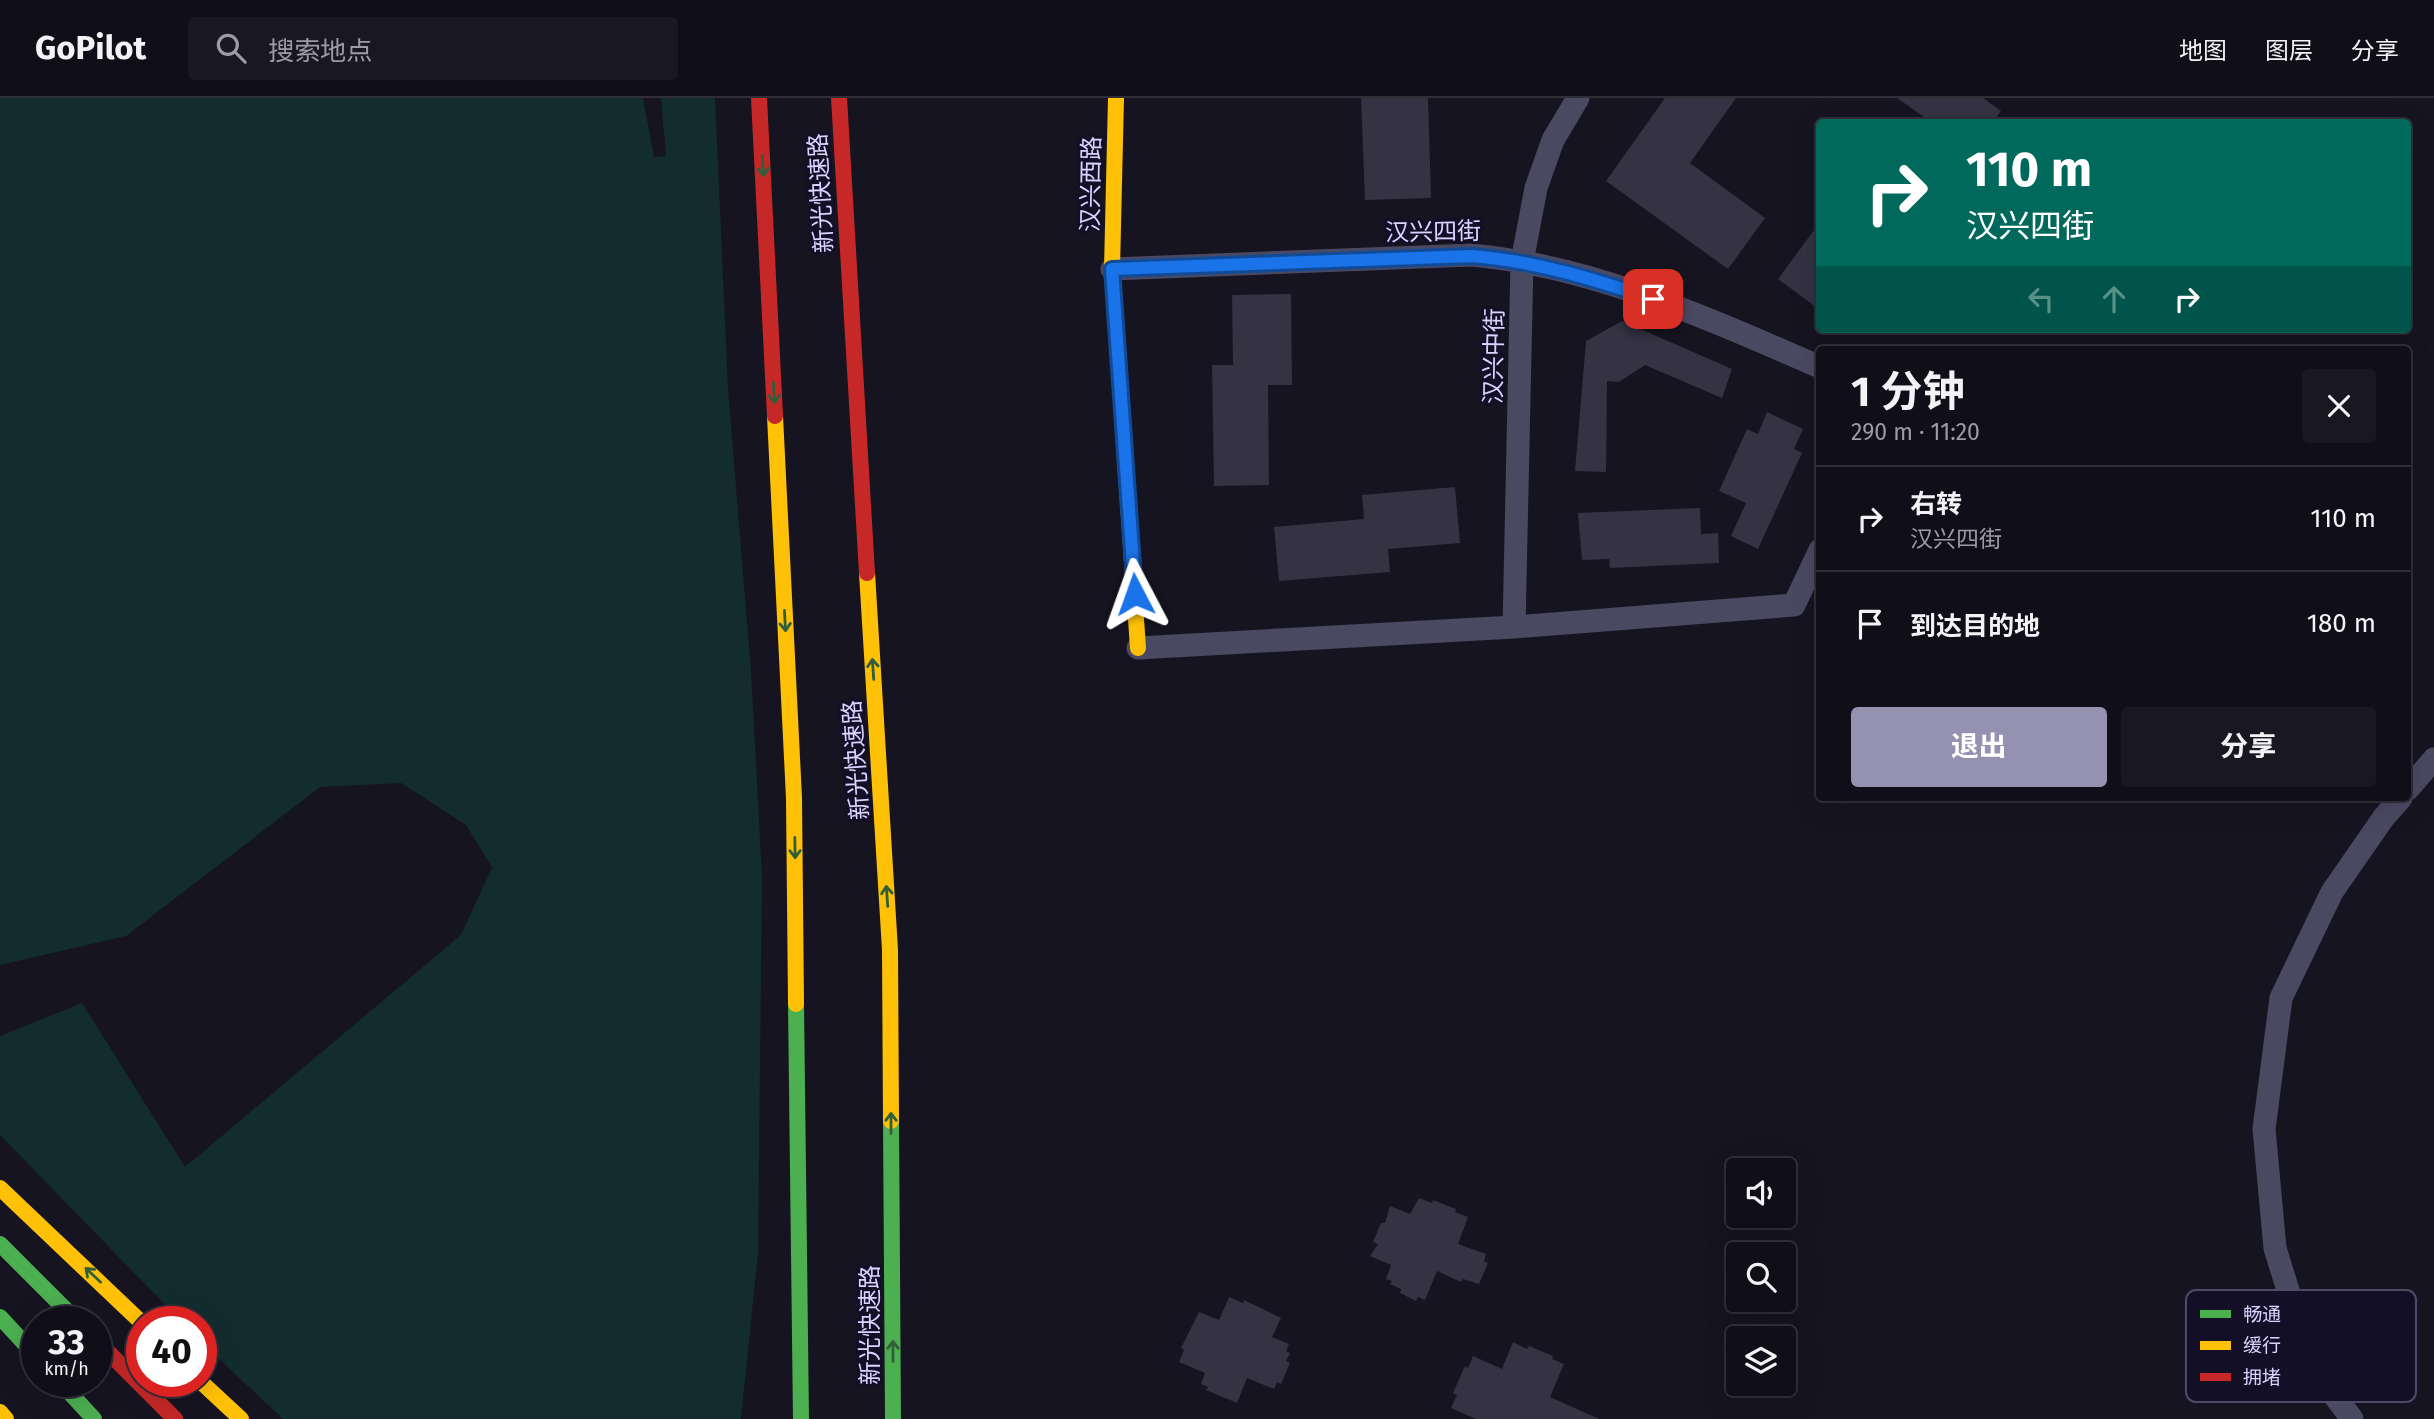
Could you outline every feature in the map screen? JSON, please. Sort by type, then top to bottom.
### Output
[{"type":"main road","points":[[759,98],[794,798],[801,1419]]},
{"type":"main road","name":"新光快速路","points":[[839,98],[890,950],[893,1419]]},
{"type":"main road","name":"汉兴西路","points":[[1116,98],[1112,269],[1138,648]]},
{"type":"main road","points":[[0,1188],[126,1308]]},
{"type":"main road","points":[[0,1244],[62,1306]]},
{"type":"main road","points":[[0,1317],[21,1340]]},
{"type":"main road","points":[[112,1356],[175,1419]]},
{"type":"main road","points":[[785,1409],[801,1378]]},
{"type":"main road","points":[[74,1397],[94,1419]]},
{"type":"main road","points":[[217,1397],[241,1419]]},
{"type":"main road","points":[[0,1412],[6,1419]]},
{"type":"street","name":"汉兴中街","points":[[1514,626],[1522,262],[1541,176],[1553,140],[1578,98]]},
{"type":"street","name":"汉兴四街","points":[[1112,269],[1472,256],[1522,262],[1576,273],[1704,317],[1816,365]]},
{"type":"street","points":[[1138,648],[1514,626],[1794,605],[1816,558]]},
{"type":"street","points":[[2411,786],[2434,759]]},
{"type":"street","points":[[2288,1290],[2275,1248],[2264,1129],[2281,999],[2332,892],[2384,817],[2398,801]]},
{"type":"street","points":[[2338,1402],[2351,1419]]},
{"type":"green space","points":[[0,98],[643,98],[654,157],[666,156],[661,98],[715,98],[728,389],[751,671],[762,876],[758,1253],[741,1419],[283,1419],[217,1357],[217,1306],[166,1306],[0,1135],[0,1036],[82,1003],[185,1167],[461,935],[492,867],[466,825],[401,783],[320,787],[126,936],[0,965]]},
{"type":"building","points":[[1361,98],[1428,98],[1431,198],[1365,200]]},
{"type":"building","points":[[1665,98],[1736,98],[1690,163],[1765,218],[1728,269],[1606,181]]},
{"type":"building","points":[[1897,98],[1983,98],[2001,111],[1995,119],[1927,119]]},
{"type":"building","points":[[1816,227],[1816,307],[1778,279]]},
{"type":"building","points":[[1291,294],[1292,385],[1268,385],[1269,485],[1214,486],[1212,365],[1233,365],[1232,295]]},
{"type":"building","points":[[1622,321],[1732,369],[1722,398],[1645,365],[1619,382],[1607,381],[1606,472],[1575,471],[1586,341]]},
{"type":"building","points":[[1767,412],[1803,429],[1794,449],[1802,453],[1758,549],[1731,536],[1746,503],[1719,491],[1747,429],[1758,434]]},
{"type":"building","points":[[1455,487],[1460,543],[1388,549],[1390,572],[1279,581],[1274,527],[1364,519],[1362,495]]},
{"type":"building","points":[[1700,508],[1701,534],[1718,533],[1719,563],[1610,568],[1609,559],[1582,560],[1578,513]]},
{"type":"building","points":[[1419,1198],[1432,1203],[1433,1200],[1468,1217],[1458,1244],[1486,1254],[1484,1261],[1488,1263],[1479,1284],[1463,1279],[1461,1282],[1437,1271],[1425,1300],[1418,1297],[1416,1301],[1400,1293],[1401,1289],[1386,1279],[1391,1265],[1370,1256],[1378,1244],[1373,1242],[1381,1223],[1385,1223],[1390,1206],[1410,1214]]},
{"type":"building","points":[[1229,1297],[1243,1303],[1244,1300],[1281,1318],[1272,1337],[1289,1344],[1286,1351],[1290,1353],[1286,1361],[1290,1363],[1281,1384],[1277,1382],[1274,1389],[1247,1378],[1237,1403],[1206,1390],[1208,1387],[1201,1384],[1205,1373],[1179,1362],[1184,1350],[1181,1348],[1199,1312],[1219,1320]]},
{"type":"building","points":[[1513,1342],[1553,1356],[1552,1359],[1564,1364],[1550,1397],[1599,1419],[1476,1419],[1451,1408],[1457,1395],[1453,1393],[1465,1366],[1468,1368],[1473,1356],[1502,1369]]},
{"type":"traffic: fast","points":[[796,1004],[801,1419]]},
{"type":"traffic: fast","points":[[891,1121],[893,1419]]},
{"type":"traffic: fast","points":[[0,1244],[62,1306]]},
{"type":"traffic: fast","points":[[0,1317],[21,1340]]},
{"type":"traffic: fast","points":[[74,1397],[94,1419]]},
{"type":"traffic: slow","points":[[1116,98],[1112,269],[1138,648]]},
{"type":"traffic: slow","points":[[775,416],[794,798],[796,1004]]},
{"type":"traffic: slow","points":[[867,573],[890,950],[891,1121]]},
{"type":"traffic: slow","points":[[0,1188],[126,1308]]},
{"type":"traffic: slow","points":[[217,1397],[241,1419]]},
{"type":"traffic: slow","points":[[0,1412],[6,1419]]},
{"type":"traffic: jam","points":[[759,98],[775,416]]},
{"type":"traffic: jam","points":[[839,98],[867,573]]},
{"type":"traffic: jam","points":[[112,1356],[175,1419]]},
{"type":"route","points":[[1135,594],[1112,269],[1472,256],[1499,258],[1576,273],[1653,299]]}]
